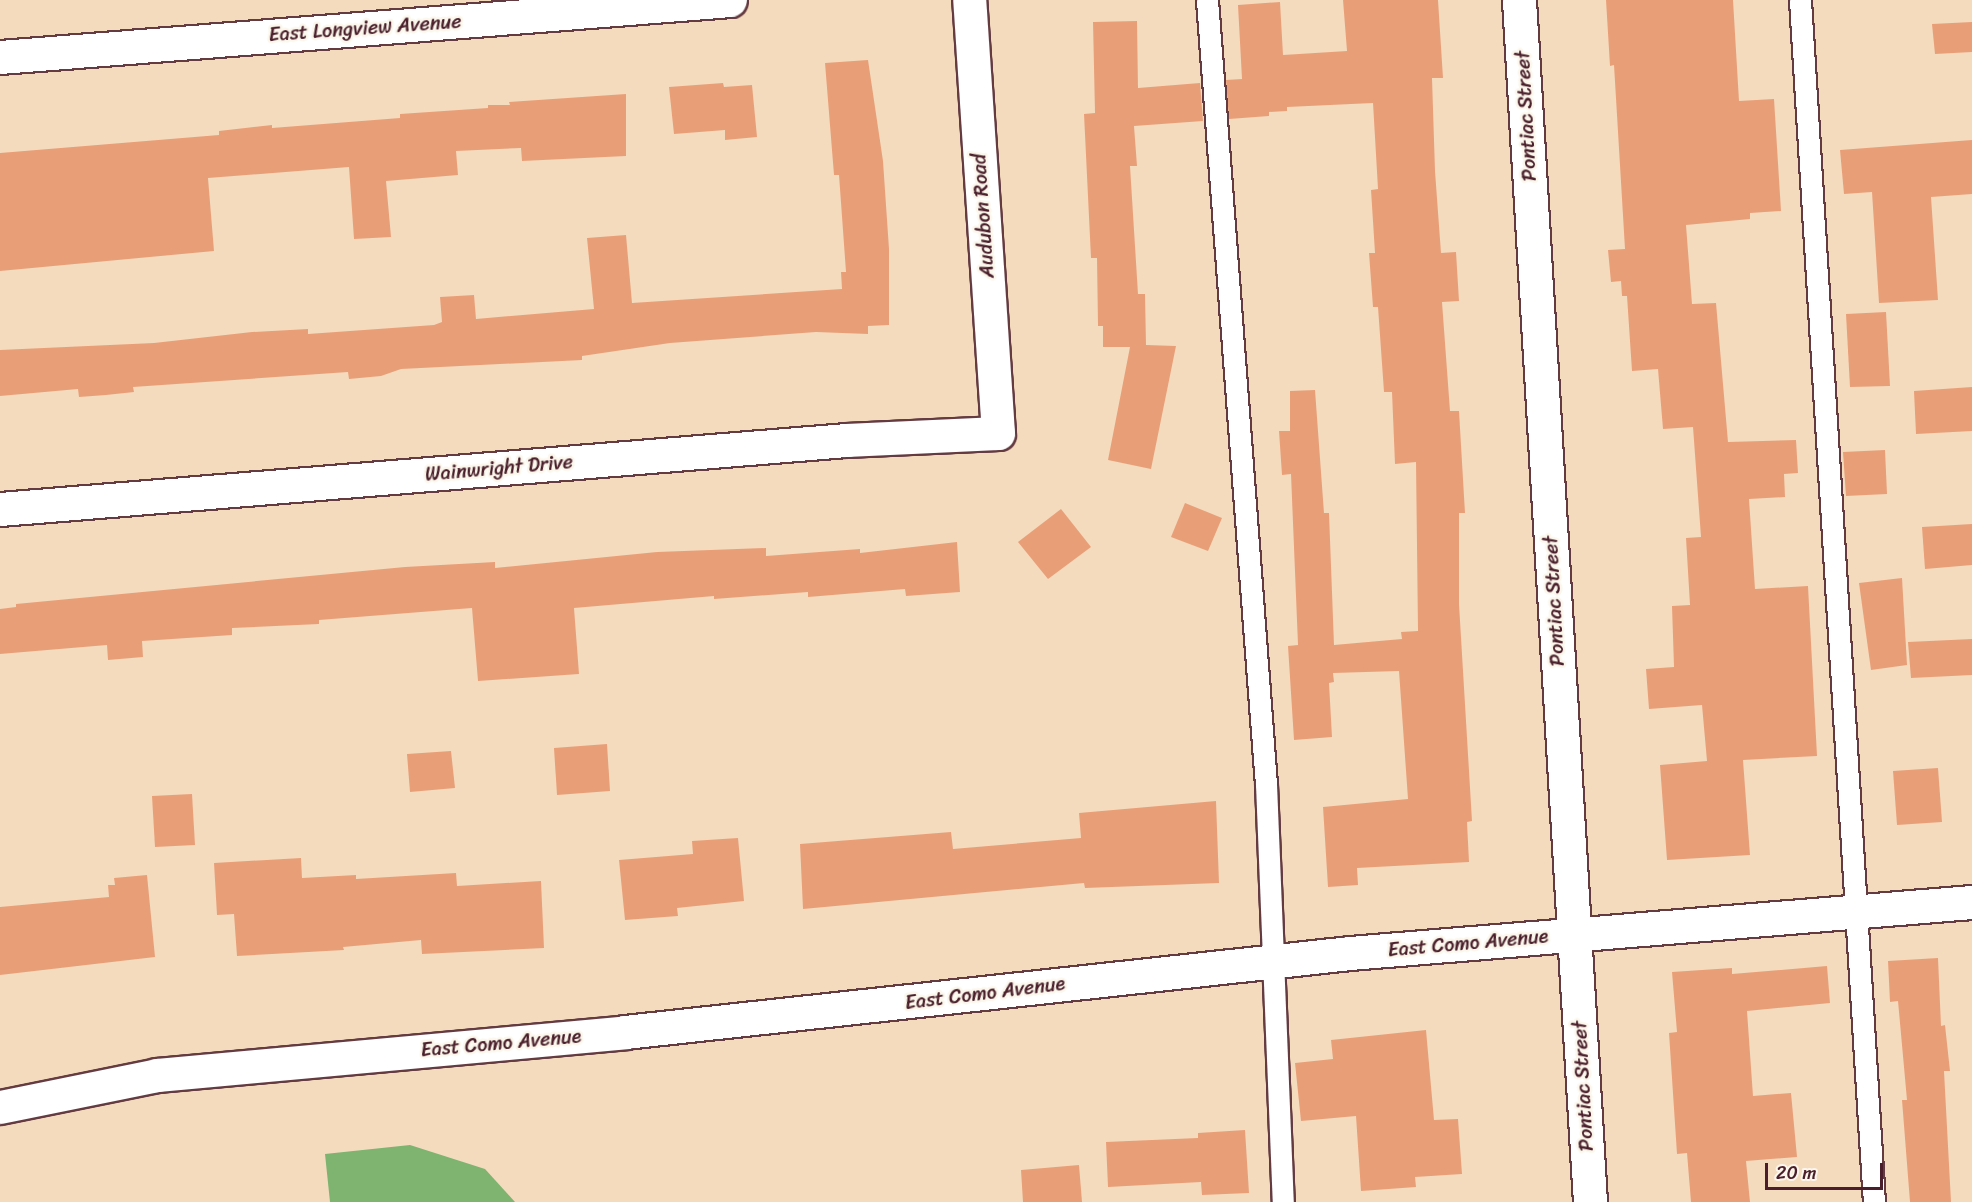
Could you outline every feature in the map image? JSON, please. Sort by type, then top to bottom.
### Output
[{"type":"street","name":"East Longview Avenue","points":[[0,57],[730,0]]},
{"type":"street","name":"Audubon Road","points":[[969,0],[998,433]]},
{"type":"street","name":"Pontiac Street","points":[[1519,0],[1590,1202]]},
{"type":"street","name":"Wainwright Drive","points":[[0,508],[834,441],[998,433]]},
{"type":"street","name":"East Como Avenue","points":[[0,1107],[157,1075],[695,1025],[1274,961],[1574,933],[1972,902]]},
{"type":"lane","points":[[1207,0],[1266,784],[1283,1202]]},
{"type":"lane","points":[[1800,0],[1874,1202]]},
{"type":"green space","points":[[410,1145],[485,1169],[515,1202],[330,1202],[325,1154]]},
{"type":"building","points":[[1343,0],[1438,0],[1443,78],[1432,78],[1435,171],[1441,253],[1456,252],[1459,301],[1442,302],[1450,411],[1459,411],[1465,513],[1459,513],[1459,604],[1472,821],[1467,822],[1469,862],[1357,868],[1358,885],[1328,887],[1323,807],[1408,799],[1399,671],[1333,673],[1334,682],[1329,683],[1332,737],[1294,740],[1288,646],[1298,645],[1291,474],[1282,475],[1279,431],[1290,431],[1290,391],[1315,390],[1324,513],[1329,513],[1334,645],[1402,639],[1401,632],[1418,631],[1416,462],[1395,464],[1392,392],[1384,392],[1378,307],[1373,307],[1369,253],[1375,253],[1371,190],[1378,189],[1373,103],[1287,107],[1287,111],[1269,112],[1269,116],[1229,119],[1226,80],[1242,79],[1238,5],[1280,2],[1283,55],[1347,51]]},
{"type":"building","points":[[1606,0],[1733,0],[1739,101],[1774,99],[1781,211],[1750,213],[1750,219],[1686,225],[1692,304],[1716,303],[1728,442],[1796,440],[1798,473],[1784,474],[1785,497],[1749,499],[1755,589],[1808,586],[1817,756],[1743,760],[1750,855],[1667,860],[1660,765],[1707,761],[1702,705],[1649,709],[1646,669],[1674,667],[1672,606],[1690,605],[1686,538],[1701,537],[1693,427],[1663,429],[1658,369],[1632,371],[1627,296],[1622,296],[1621,281],[1611,282],[1608,250],[1625,249],[1614,65],[1610,66]]},
{"type":"building","points":[[1137,21],[1138,88],[1200,83],[1203,121],[1134,126],[1137,166],[1130,166],[1138,294],[1145,294],[1146,345],[1176,346],[1151,469],[1108,460],[1130,347],[1103,347],[1103,326],[1098,326],[1097,258],[1091,258],[1084,114],[1095,113],[1093,22]]},
{"type":"building","points":[[1972,22],[1972,52],[1935,54],[1932,24]]},
{"type":"building","points":[[868,60],[883,161],[889,249],[889,325],[868,326],[868,334],[816,332],[670,343],[582,356],[582,360],[401,369],[381,376],[349,379],[348,372],[133,387],[134,392],[79,397],[78,389],[0,396],[0,350],[154,343],[252,332],[308,329],[308,334],[434,325],[442,322],[440,297],[474,295],[476,319],[594,309],[587,238],[626,235],[632,303],[842,289],[841,272],[846,272],[839,175],[834,175],[825,63]]},
{"type":"building","points":[[723,83],[724,87],[752,85],[757,137],[725,140],[725,130],[674,134],[669,87]]},
{"type":"building","points":[[626,94],[626,156],[522,161],[521,148],[456,151],[458,175],[386,181],[391,237],[354,239],[349,167],[208,178],[214,251],[0,271],[0,153],[219,135],[219,131],[272,125],[272,128],[400,118],[400,114],[488,108],[488,105],[510,105],[509,102]]},
{"type":"building","points":[[1972,140],[1972,194],[1931,197],[1938,300],[1879,303],[1872,192],[1844,194],[1840,150]]},
{"type":"building","points":[[1886,312],[1890,386],[1850,387],[1846,314]]},
{"type":"building","points":[[1972,387],[1972,431],[1916,434],[1914,391]]},
{"type":"building","points":[[1885,450],[1887,494],[1846,496],[1843,452]]},
{"type":"building","points":[[1185,503],[1222,518],[1208,551],[1171,537]]},
{"type":"building","points":[[1061,509],[1091,547],[1048,579],[1018,542]]},
{"type":"building","points":[[1972,524],[1972,565],[1925,569],[1922,527]]},
{"type":"building","points":[[957,542],[960,592],[906,596],[905,589],[808,597],[808,592],[714,599],[714,596],[574,608],[579,674],[478,681],[472,608],[319,620],[319,624],[232,628],[232,635],[142,641],[143,657],[108,660],[107,645],[0,654],[0,609],[16,607],[16,604],[405,567],[495,562],[495,568],[657,552],[766,548],[766,556],[860,549],[860,553]]},
{"type":"building","points":[[1902,578],[1907,665],[1871,670],[1859,583]]},
{"type":"building","points":[[1972,639],[1972,675],[1911,678],[1908,642]]},
{"type":"building","points":[[607,744],[610,791],[557,795],[554,748]]},
{"type":"building","points":[[451,751],[455,788],[410,792],[407,754]]},
{"type":"building","points":[[1938,768],[1942,822],[1897,825],[1893,771]]},
{"type":"building","points":[[192,794],[195,845],[155,847],[152,796]]},
{"type":"building","points":[[1216,801],[1219,883],[1085,888],[1084,883],[803,909],[800,844],[951,832],[953,849],[1081,838],[1079,813]]},
{"type":"building","points":[[738,838],[744,901],[677,908],[678,916],[625,920],[619,860],[693,854],[692,841]]},
{"type":"building","points":[[301,858],[302,878],[356,875],[356,879],[456,873],[457,886],[541,881],[544,948],[422,954],[421,940],[343,947],[344,950],[237,956],[234,914],[217,915],[214,863]]},
{"type":"building","points":[[147,875],[155,957],[0,975],[0,907],[109,897],[108,885],[115,885],[114,878]]},
{"type":"building","points":[[1938,958],[1941,1026],[1945,1025],[1950,1071],[1944,1071],[1951,1202],[1910,1202],[1902,1100],[1907,1100],[1898,1001],[1890,1002],[1888,961]]},
{"type":"building","points":[[1827,966],[1830,1003],[1747,1011],[1753,1096],[1791,1093],[1797,1157],[1746,1161],[1750,1202],[1691,1202],[1687,1153],[1677,1154],[1669,1033],[1677,1032],[1672,972],[1732,968],[1732,974]]},
{"type":"building","points":[[1426,1030],[1434,1120],[1458,1119],[1462,1174],[1415,1177],[1416,1187],[1361,1191],[1356,1116],[1301,1121],[1295,1063],[1333,1059],[1331,1040]]},
{"type":"building","points":[[1245,1130],[1249,1193],[1202,1195],[1201,1182],[1108,1187],[1106,1142],[1198,1138],[1198,1133]]},
{"type":"building","points":[[1079,1165],[1082,1202],[1023,1202],[1021,1170]]}]
